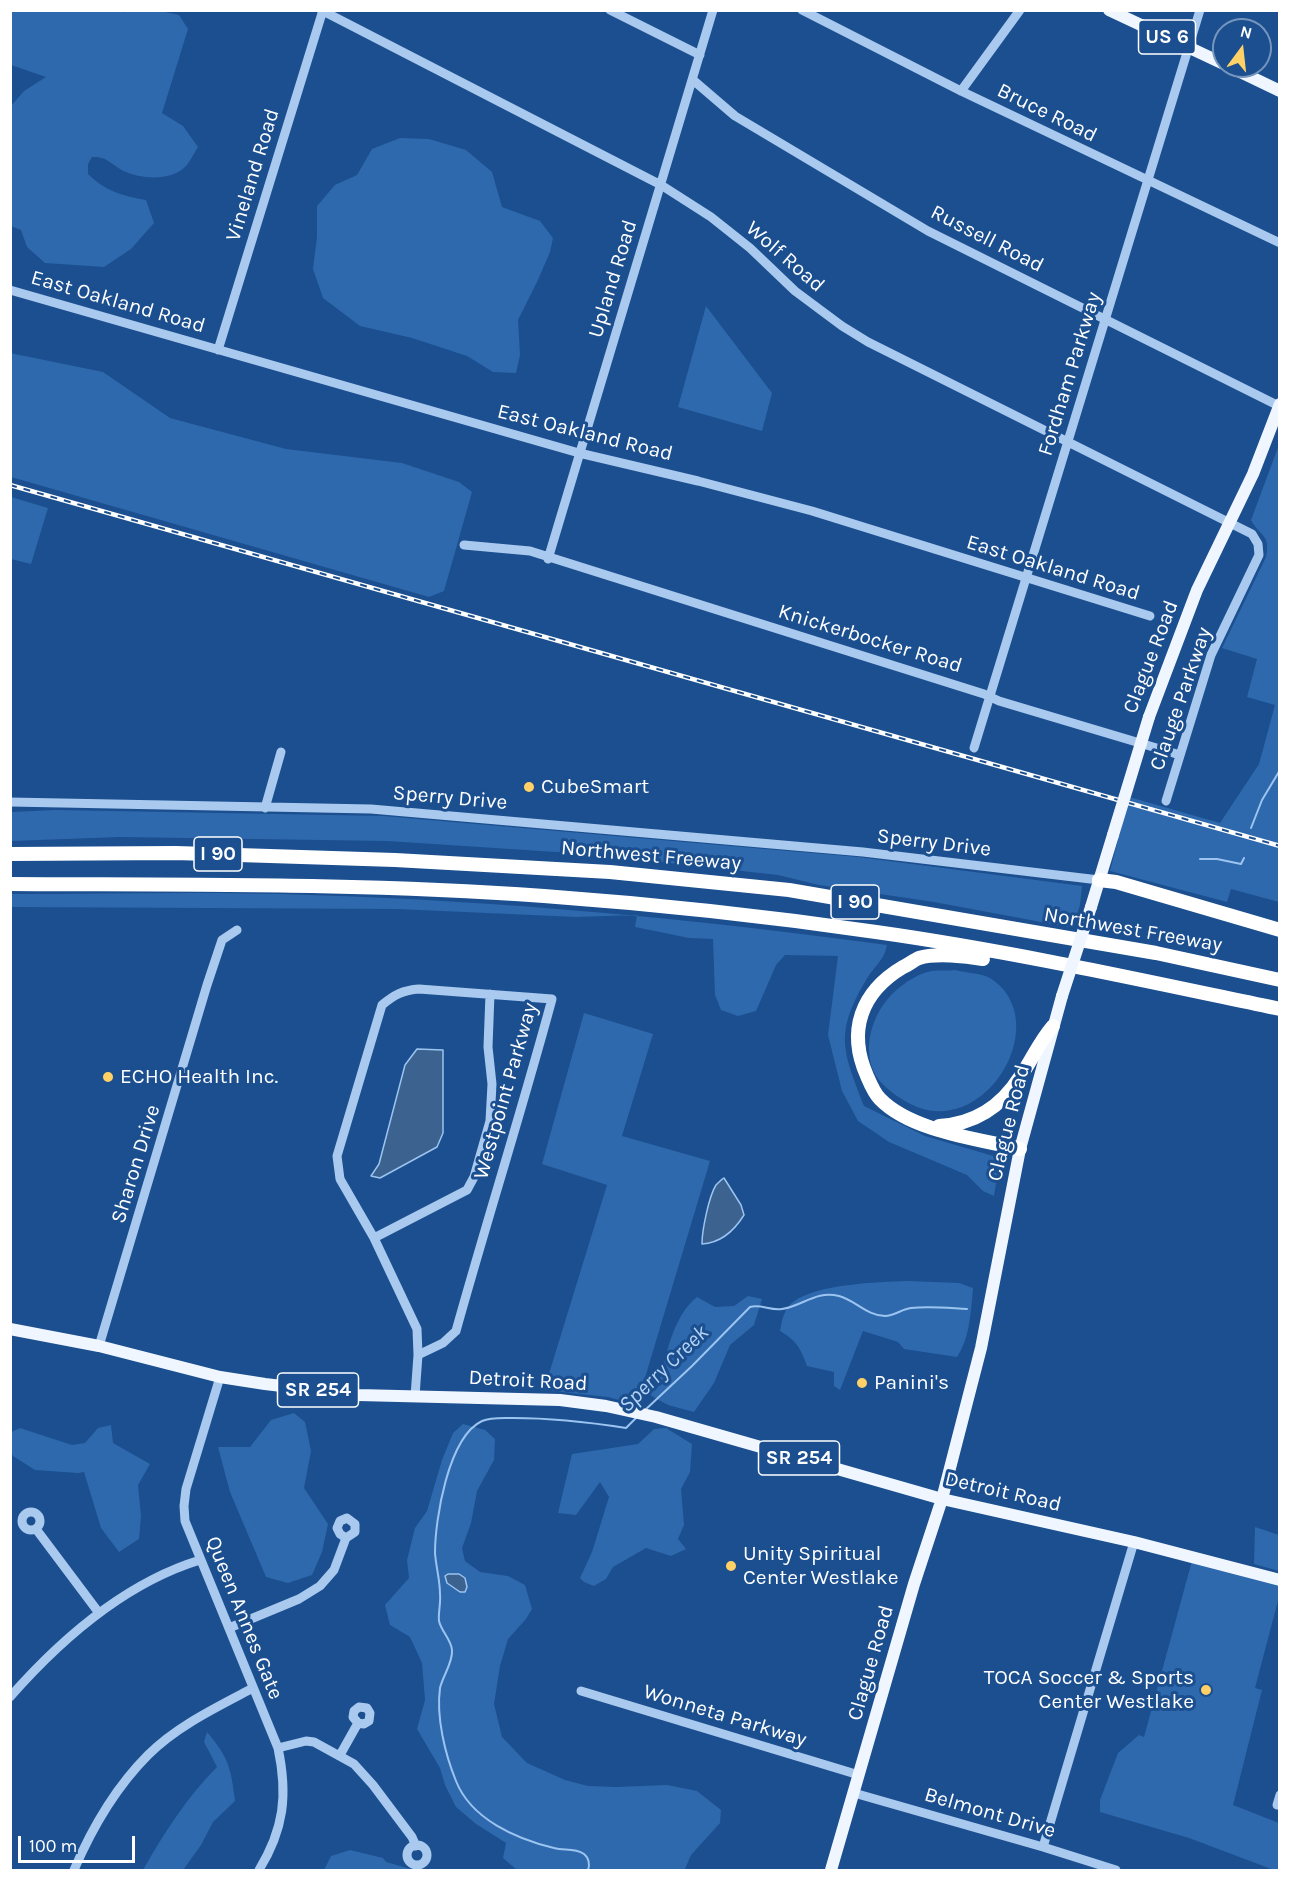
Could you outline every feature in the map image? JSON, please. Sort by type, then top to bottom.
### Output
[{"type":"highway","name":"Northwest Freeway","points":[[10,854],[177,853],[395,860],[610,872],[789,890],[1156,953],[1280,980]]},
{"type":"highway","points":[[1099,880],[1116,882],[1280,930]]},
{"type":"highway","name":"I 90","points":[[10,884],[276,884],[543,896],[758,917],[878,932],[1050,962],[1280,1009]]},
{"type":"highway","points":[[1020,1149],[906,1119],[880,1099],[870,1083],[859,1058],[858,1032],[864,1006],[877,986],[919,958],[959,956],[1009,962],[1050,962]]},
{"type":"highway","points":[[926,1126],[951,1125],[989,1112],[1019,1079],[1041,1041],[1053,1026]]},
{"type":"main road","name":"US 6","points":[[1109,10],[1212,58]]},
{"type":"main road","name":"US 6","points":[[1253,78],[1280,91]]},
{"type":"main road","name":"Clague Road","points":[[831,1870],[914,1584],[942,1499],[981,1348],[1020,1149],[1062,996],[1149,717],[1194,599],[1253,474],[1279,405]]},
{"type":"main road","name":"Detroit Road","points":[[10,1329],[99,1346],[220,1377],[265,1384],[358,1395],[560,1400],[606,1406],[656,1417],[942,1499],[1134,1542],[1280,1580]]},
{"type":"street","points":[[610,10],[700,55]]},
{"type":"street","name":"Upland Road","points":[[548,558],[713,10]]},
{"type":"street","name":"Bruce Road","points":[[802,10],[961,91],[1280,243]]},
{"type":"street","points":[[961,91],[1020,10]]},
{"type":"street","name":"Fordham Parkway","points":[[974,748],[1200,10]]},
{"type":"street","name":"Wolf Road","points":[[322,11],[661,185],[728,230],[795,291],[868,342],[1230,524]]},
{"type":"street","name":"Vineland Road","points":[[218,350],[322,11]]},
{"type":"street","name":"Russell Road","points":[[693,80],[735,116],[928,231],[1279,405]]},
{"type":"street","name":"East Oakland Road","points":[[10,290],[579,453],[812,511],[1150,616]]},
{"type":"street","name":"Clauge Parkway","points":[[1167,801],[1211,655],[1259,555],[1258,544],[1252,534],[1230,524]]},
{"type":"street","name":"Knickerbocker Road","points":[[464,545],[530,552],[1180,756]]},
{"type":"street","points":[[265,808],[281,752]]},
{"type":"street","name":"Sperry Drive","points":[[10,802],[371,810],[437,814],[863,852],[1099,880]]},
{"type":"street","name":"Sharon Drive","points":[[99,1346],[207,985],[222,940],[237,930]]},
{"type":"street","name":"Westpoint Parkway","points":[[415,1396],[417,1329],[374,1238],[340,1179],[337,1156],[382,1005],[394,995],[405,990],[552,999],[456,1330],[443,1343],[418,1355]]},
{"type":"street","points":[[374,1238],[467,1190],[474,1177],[490,1121],[492,1084],[488,1047],[490,994]]},
{"type":"street","name":"Queen Annes Gate","points":[[220,1377],[186,1489],[185,1521],[278,1748],[283,1774],[284,1799],[280,1825],[271,1851],[259,1870]]},
{"type":"street","points":[[36,1529],[99,1613]]},
{"type":"street","points":[[229,1628],[299,1599],[320,1586],[334,1570],[346,1538]]},
{"type":"street","points":[[1043,1847],[1134,1542]]},
{"type":"street","points":[[10,1697],[48,1657],[99,1613],[155,1579],[200,1560]]},
{"type":"street","points":[[74,1870],[88,1836],[101,1814],[148,1754],[190,1724],[253,1688]]},
{"type":"street","name":"Wonneta Parkway","points":[[581,1691],[859,1775]]},
{"type":"street","points":[[340,1755],[358,1723]]},
{"type":"street","points":[[278,1748],[306,1741],[314,1742],[354,1764],[412,1837],[416,1846]]},
{"type":"street","name":"Belmont Drive","points":[[854,1793],[1043,1847],[1104,1869],[1116,1870]]},
{"type":"street","points":[[1277,1805],[1280,1795]]},
{"type":"shaded area","points":[[123,10],[123,13],[126,11],[160,11],[179,15],[188,29],[162,113],[183,126],[198,147],[187,165],[179,172],[165,177],[133,174],[121,170],[106,160],[92,157],[88,164],[88,174],[101,185],[115,192],[146,200],[154,223],[131,249],[104,267],[45,263],[27,247],[21,230],[11,226],[11,106],[24,91],[46,77],[11,65],[11,11]]},
{"type":"shaded area","points":[[400,138],[429,139],[466,150],[492,172],[502,207],[540,221],[553,238],[550,252],[518,320],[520,355],[516,373],[493,372],[467,356],[412,338],[360,326],[323,298],[313,269],[317,237],[317,206],[335,185],[357,175],[372,149]]},
{"type":"shaded area","points":[[706,306],[772,393],[762,431],[678,407]]},
{"type":"shaded area","points":[[10,353],[103,372],[170,418],[286,449],[402,463],[459,482],[472,492],[444,591],[429,597],[11,477]]},
{"type":"shaded area","points":[[1279,445],[1279,902],[1231,889],[1227,902],[1110,871],[1129,797],[1220,823],[1259,764],[1275,705],[1247,697],[1257,659],[1222,648],[1266,557],[1266,540],[1251,520]]},
{"type":"shaded area","points":[[11,497],[48,508],[31,564],[11,559]]},
{"type":"shaded area","points":[[56,810],[383,816],[858,857],[1082,886],[1080,905],[1073,928],[934,902],[819,885],[778,875],[587,854],[387,841],[120,837],[11,841],[11,812]]},
{"type":"shaded area","points":[[11,894],[310,895],[455,902],[628,915],[576,917],[397,909],[11,907]]},
{"type":"shaded area","points":[[637,916],[887,945],[884,955],[869,975],[856,999],[846,1029],[847,1056],[864,1106],[925,1136],[1000,1158],[994,1196],[983,1191],[967,1175],[889,1142],[858,1121],[842,1091],[828,1035],[838,956],[785,955],[776,965],[756,1011],[738,1016],[721,1010],[715,995],[713,939],[689,938],[635,927]]},
{"type":"shaded area","points":[[955,970],[990,978],[1008,996],[1016,1018],[1015,1042],[1006,1065],[992,1086],[972,1102],[949,1110],[923,1109],[897,1096],[876,1076],[869,1052],[872,1027],[883,1005],[907,982],[928,972]]},
{"type":"shaded area","points":[[584,1013],[653,1034],[622,1136],[710,1161],[638,1405],[608,1397],[544,1390],[607,1185],[542,1164]]},
{"type":"shaded area","points":[[417,1049],[443,1050],[443,1133],[437,1147],[380,1178],[371,1176],[379,1164],[405,1065]]},
{"type":"shaded area","points":[[724,1178],[741,1205],[744,1215],[726,1235],[702,1244],[711,1197],[716,1185]]},
{"type":"shaded area","points":[[907,1281],[959,1283],[973,1288],[967,1333],[957,1357],[904,1349],[898,1342],[863,1331],[840,1390],[834,1386],[834,1372],[807,1366],[797,1345],[780,1331],[787,1308],[804,1296],[848,1285]]},
{"type":"shaded area","points":[[748,1296],[762,1299],[754,1325],[730,1345],[714,1383],[694,1412],[668,1405],[648,1394],[658,1387],[676,1326],[697,1297],[715,1307],[734,1306]]},
{"type":"shaded area","points":[[294,1413],[305,1422],[311,1451],[304,1488],[328,1524],[322,1552],[312,1575],[288,1583],[266,1577],[230,1492],[218,1447],[250,1447],[271,1420]]},
{"type":"shaded area","points":[[463,1424],[485,1430],[495,1439],[494,1460],[477,1491],[471,1523],[462,1548],[465,1561],[480,1572],[508,1576],[525,1585],[532,1609],[508,1639],[500,1666],[494,1704],[502,1737],[527,1763],[565,1780],[588,1786],[667,1785],[697,1791],[721,1810],[720,1823],[691,1855],[686,1870],[517,1870],[503,1858],[506,1843],[476,1824],[456,1807],[445,1785],[440,1768],[417,1729],[425,1700],[422,1663],[410,1637],[390,1625],[385,1605],[409,1578],[407,1560],[415,1528],[427,1511],[442,1460],[453,1433]]},
{"type":"shaded area","points":[[111,1425],[113,1443],[150,1464],[138,1485],[141,1516],[139,1539],[119,1552],[101,1528],[84,1472],[35,1470],[13,1456],[11,1451],[11,1432],[20,1428],[72,1445],[85,1443],[98,1428]]},
{"type":"shaded area","points":[[666,1428],[692,1444],[690,1472],[681,1489],[684,1525],[678,1539],[686,1549],[671,1556],[646,1548],[613,1567],[606,1579],[594,1586],[584,1582],[580,1578],[592,1552],[609,1497],[600,1482],[576,1515],[558,1513],[572,1454],[638,1444],[654,1429]]},
{"type":"shaded area","points":[[1255,1527],[1279,1535],[1279,1571],[1254,1564]]},
{"type":"shaded area","name":"TOCA Soccer & Sports Center Westlake","points":[[1193,1557],[1279,1580],[1279,1597],[1255,1688],[1262,1690],[1233,1805],[1279,1823],[1279,1870],[1189,1838],[1100,1812],[1100,1800],[1118,1753],[1139,1735],[1144,1737]]},
{"type":"shaded area","points":[[459,1574],[465,1578],[467,1587],[465,1592],[460,1592],[447,1583],[445,1576]]},
{"type":"shaded area","points":[[207,1732],[228,1764],[235,1801],[213,1822],[201,1845],[183,1870],[143,1870],[177,1816],[217,1767],[204,1742]]},
{"type":"shaded area","points":[[350,1850],[383,1858],[386,1862],[414,1870],[324,1870],[331,1856]]},
{"type":"waterway","name":"Sperry Creek","points":[[1251,828],[1262,800],[1280,770]]},
{"type":"waterway","points":[[1200,859],[1217,859],[1241,864],[1244,858]]},
{"type":"waterway","name":"Sperry Creek","points":[[644,1411],[750,1307],[782,1309],[816,1297],[831,1295],[845,1298],[872,1313],[885,1316],[911,1308],[967,1309]]},
{"type":"waterway","name":"Sperry Creek","points":[[588,1870],[588,1860],[580,1852],[558,1849],[525,1839],[510,1833],[484,1817],[472,1806],[456,1781],[445,1747],[439,1711],[440,1688],[451,1660],[452,1650],[439,1621],[440,1597],[435,1553],[436,1539],[441,1501],[452,1461],[470,1430],[482,1421],[497,1418],[541,1419],[626,1428],[637,1417]]},
{"type":"railway","points":[[10,485],[1280,846]]},
{"type":"place","name":"CubeSmart","points":[[529,787]]},
{"type":"place","name":"ECHO Health Inc.","points":[[108,1077]]},
{"type":"place","name":"Panini's","points":[[862,1383]]},
{"type":"place","name":"Unity Spiritual Center Westlake","points":[[731,1566]]},
{"type":"place","name":"TOCA Soccer & Sports Center Westlake","points":[[1206,1690]]}]
